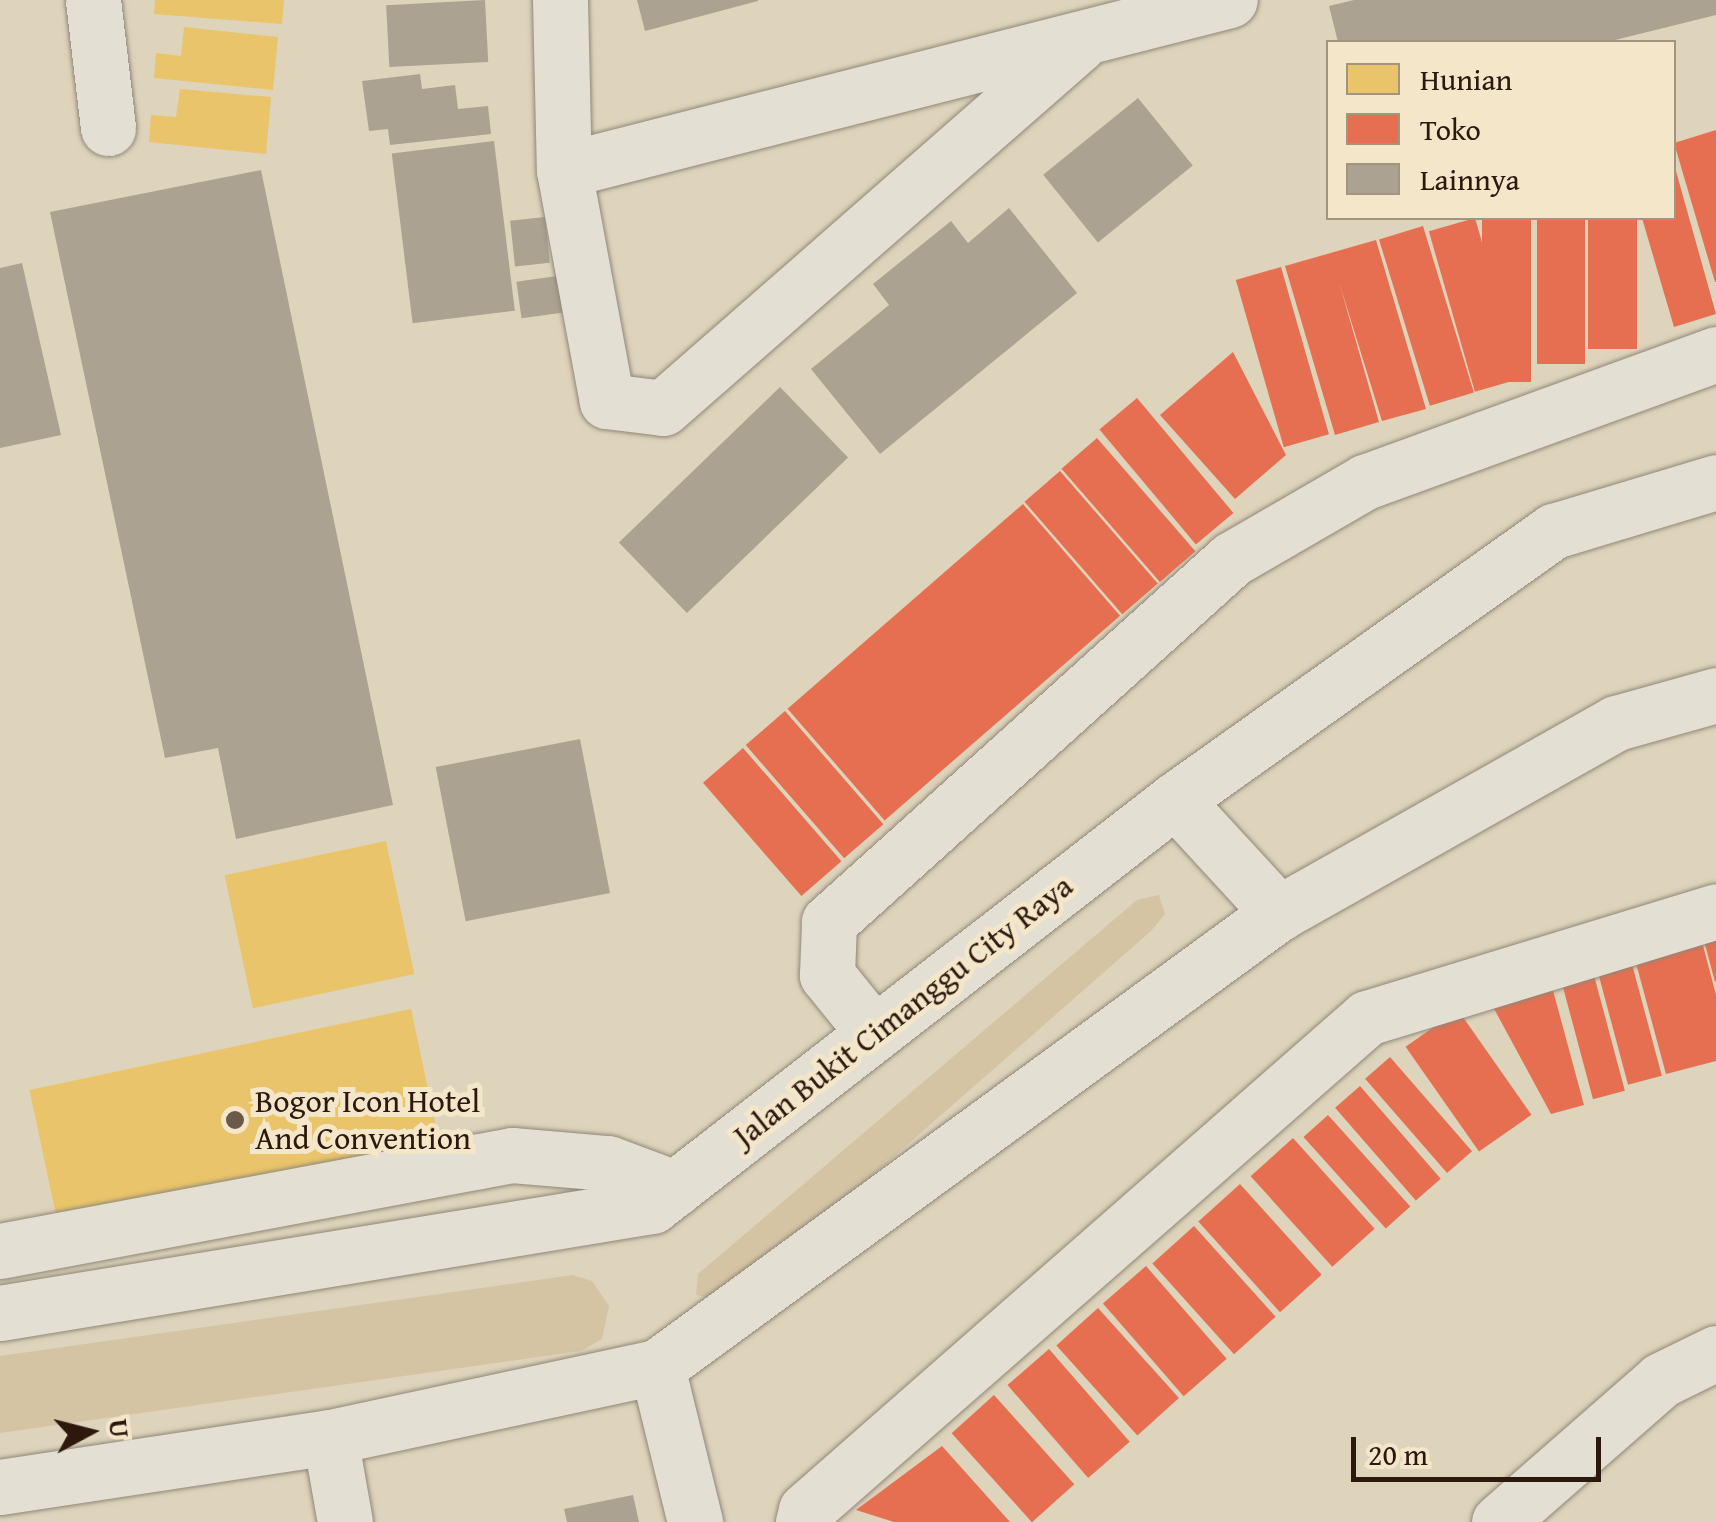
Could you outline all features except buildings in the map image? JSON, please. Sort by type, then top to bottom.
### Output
[{"type":"street","points":[[94,0],[108,128]]},
{"type":"street","points":[[560,0],[564,170],[608,401],[662,408],[1080,44]]},
{"type":"street","points":[[564,170],[1080,44],[1230,0]]},
{"type":"street","points":[[874,1033],[827,974],[828,922],[1232,559],[1365,482],[1716,354]]},
{"type":"street","name":"Jalan Bukit Cimanggu City Raya","points":[[0,1313],[652,1206],[1175,800],[1554,531],[1716,482]]},
{"type":"street","points":[[0,1487],[330,1437],[656,1367],[1279,914],[1616,723],[1716,696]]},
{"type":"street","points":[[1175,800],[1279,914]]},
{"type":"street","points":[[804,1522],[806,1510],[1367,1018],[1716,912]]},
{"type":"street","points":[[0,1252],[512,1155],[608,1163],[675,1188]]},
{"type":"street","points":[[1500,1522],[1660,1380],[1716,1353]]},
{"type":"street","points":[[656,1367],[694,1522]]},
{"type":"street","points":[[330,1437],[345,1522]]},
{"type":"shaded area","points":[[1159,895],[1165,914],[1151,931],[728,1302],[696,1295],[698,1274],[1137,900]]},
{"type":"shaded area","points":[[573,1275],[592,1281],[609,1306],[602,1339],[581,1351],[0,1433],[0,1356]]},
{"type":"place","name":"Bogor Icon Hotel And Convention","points":[[235,1120]]}]
